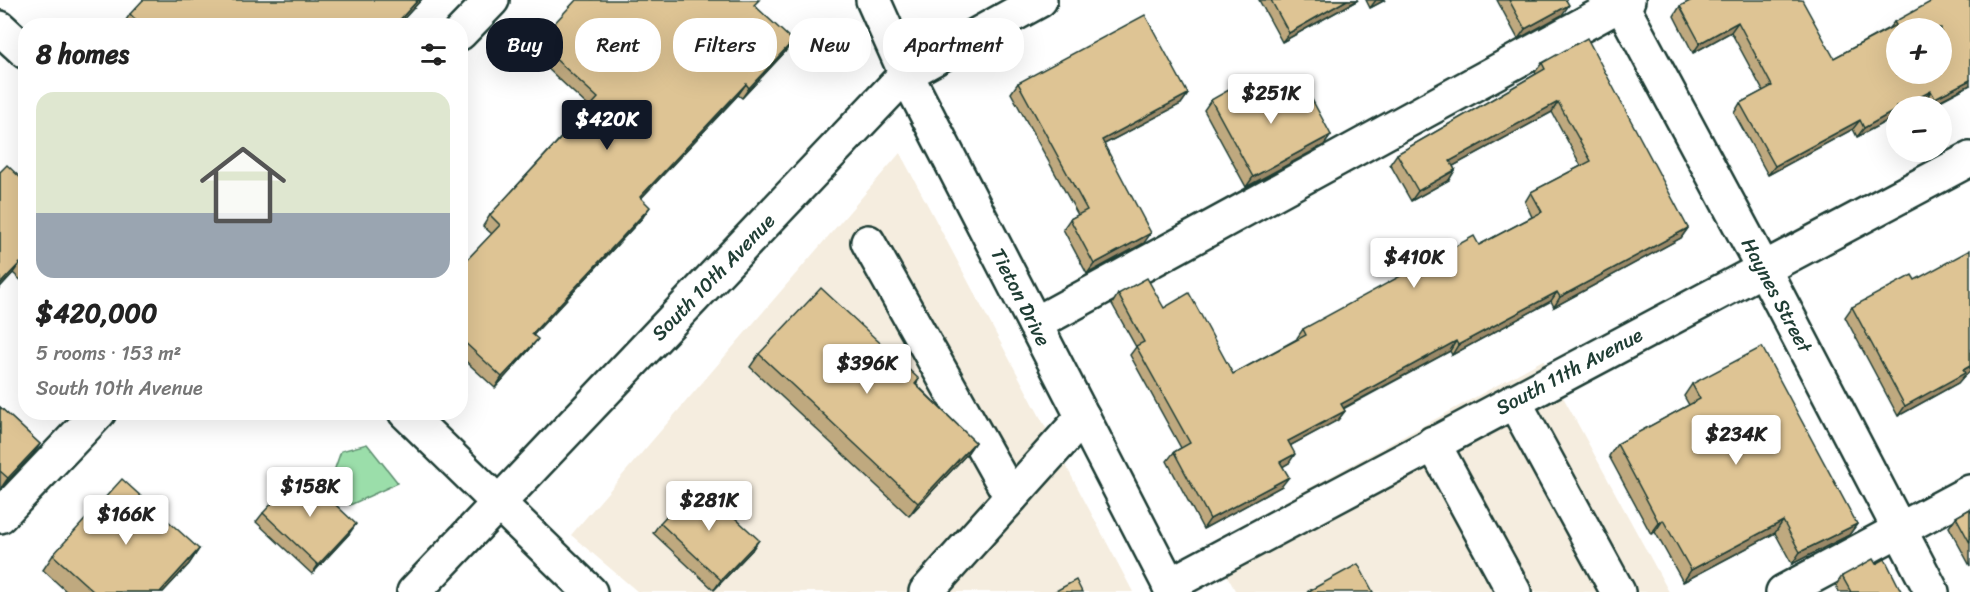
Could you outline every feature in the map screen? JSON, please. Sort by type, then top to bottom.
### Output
[{"type":"street","points":[[468,25],[492,0]]},
{"type":"street","name":"Tieton Drive","points":[[873,0],[906,74],[1171,588]]},
{"type":"street","name":"South 10th Avenue","points":[[414,592],[906,74],[1040,0]]},
{"type":"street","points":[[1035,324],[1622,1]]},
{"type":"street","name":"Haynes Street","points":[[1622,1],[1932,592]]},
{"type":"street","points":[[0,28],[18,45]]},
{"type":"street","name":"South 11th Avenue","points":[[1171,588],[1433,443],[1970,159]]},
{"type":"street","points":[[868,242],[1011,497]]},
{"type":"street","points":[[1514,401],[1618,592]]},
{"type":"street","points":[[926,592],[1083,417]]},
{"type":"street","points":[[0,516],[91,420]]},
{"type":"street","points":[[413,420],[590,592]]},
{"type":"street","points":[[1433,443],[1514,592]]},
{"type":"street","points":[[1783,592],[1970,492]]},
{"type":"shaded area","points":[[900,153],[1133,592],[638,592],[571,535]]},
{"type":"shaded area","points":[[1543,360],[1669,592],[1236,592],[1209,543]]},
{"type":"green space","points":[[367,444],[398,483],[350,505],[333,474],[341,451]]},
{"type":"building","points":[[143,0],[418,0],[401,18],[134,18],[130,14]]},
{"type":"building","points":[[576,0],[759,0],[754,5],[768,18],[673,18],[673,72],[764,72],[749,88],[746,84],[640,197],[650,207],[532,334],[538,339],[502,377],[468,345],[468,259],[500,225],[490,215],[598,98],[563,66],[563,18],[559,18]]},
{"type":"building","points":[[1271,0],[1347,0],[1289,33]]},
{"type":"building","points":[[1509,0],[1566,0],[1569,5],[1525,29]]},
{"type":"building","points":[[1692,0],[1802,0],[1834,58],[1886,30],[1886,84],[1952,84],[1952,18],[1901,18],[1934,0],[1970,0],[1970,80],[1939,96],[1934,96],[1931,91],[1922,96],[1886,96],[1886,116],[1864,128],[1860,120],[1775,166],[1740,103],[1772,86],[1738,22],[1700,43],[1680,6]]},
{"type":"building","points":[[1145,15],[1188,94],[1102,140],[1151,233],[1094,264],[1070,219],[1087,210],[1018,83]]},
{"type":"building","points":[[777,26],[789,37],[789,45],[777,58]]},
{"type":"building","points":[[1587,38],[1688,228],[1560,297],[1557,292],[1458,345],[1456,341],[1341,404],[1345,411],[1288,441],[1295,454],[1280,462],[1289,477],[1210,519],[1174,452],[1190,443],[1136,346],[1144,342],[1118,294],[1147,278],[1164,308],[1189,293],[1233,374],[1306,335],[1303,329],[1474,236],[1479,245],[1542,212],[1531,192],[1591,161],[1558,102],[1450,161],[1455,170],[1418,191],[1397,154],[1545,69],[1542,63]]},
{"type":"building","points":[[1301,79],[1331,135],[1253,177],[1211,100],[1241,83],[1253,106]]},
{"type":"building","points":[[7,165],[18,175],[18,265],[0,284],[0,172]]},
{"type":"building","points":[[1970,250],[1970,366],[1963,370],[1965,373],[1905,406],[1852,307],[1912,275],[1915,280]]},
{"type":"building","points":[[821,288],[919,379],[915,384],[975,442],[918,503],[759,354]]},
{"type":"building","points":[[1762,347],[1857,524],[1800,552],[1783,521],[1691,570],[1663,520],[1659,523],[1617,444],[1700,399],[1692,384]]},
{"type":"building","points":[[0,407],[40,444],[8,478],[0,471]]},
{"type":"building","points":[[301,472],[356,524],[318,565],[263,513]]},
{"type":"building","points":[[122,479],[199,549],[160,592],[94,592],[53,555]]},
{"type":"building","points":[[697,483],[759,540],[721,580],[660,523]]},
{"type":"building","points":[[1970,509],[1970,543],[1956,517]]},
{"type":"building","points":[[1873,559],[1876,564],[1885,559],[1901,591],[1851,592],[1842,576]]},
{"type":"building","points":[[1358,564],[1373,592],[1307,592]]},
{"type":"building","points":[[1076,580],[1082,592],[1054,592]]}]
